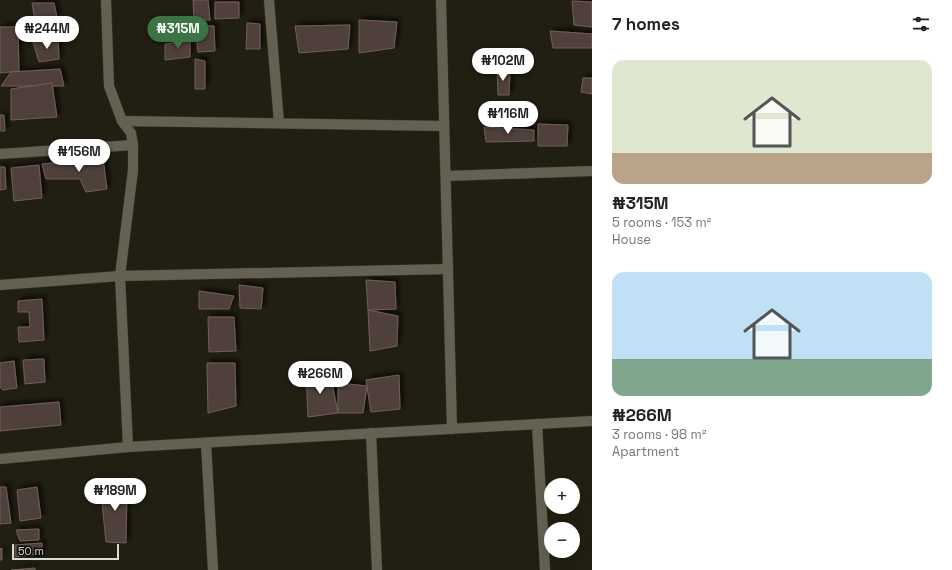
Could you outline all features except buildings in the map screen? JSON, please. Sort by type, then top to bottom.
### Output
[{"type":"street","points":[[106,0],[109,86],[122,121],[131,133],[133,145],[133,170],[120,276],[128,447]]},
{"type":"street","points":[[269,0],[279,123]]},
{"type":"street","points":[[441,0],[452,428]]},
{"type":"street","points":[[122,121],[444,126]]},
{"type":"street","points":[[0,154],[133,145]]},
{"type":"street","points":[[446,176],[592,171]]},
{"type":"street","points":[[0,285],[120,276],[448,269]]},
{"type":"street","points":[[0,459],[128,447],[592,421]]},
{"type":"street","points":[[537,424],[546,570]]},
{"type":"street","points":[[372,433],[377,570]]},
{"type":"street","points":[[206,443],[213,570]]}]
